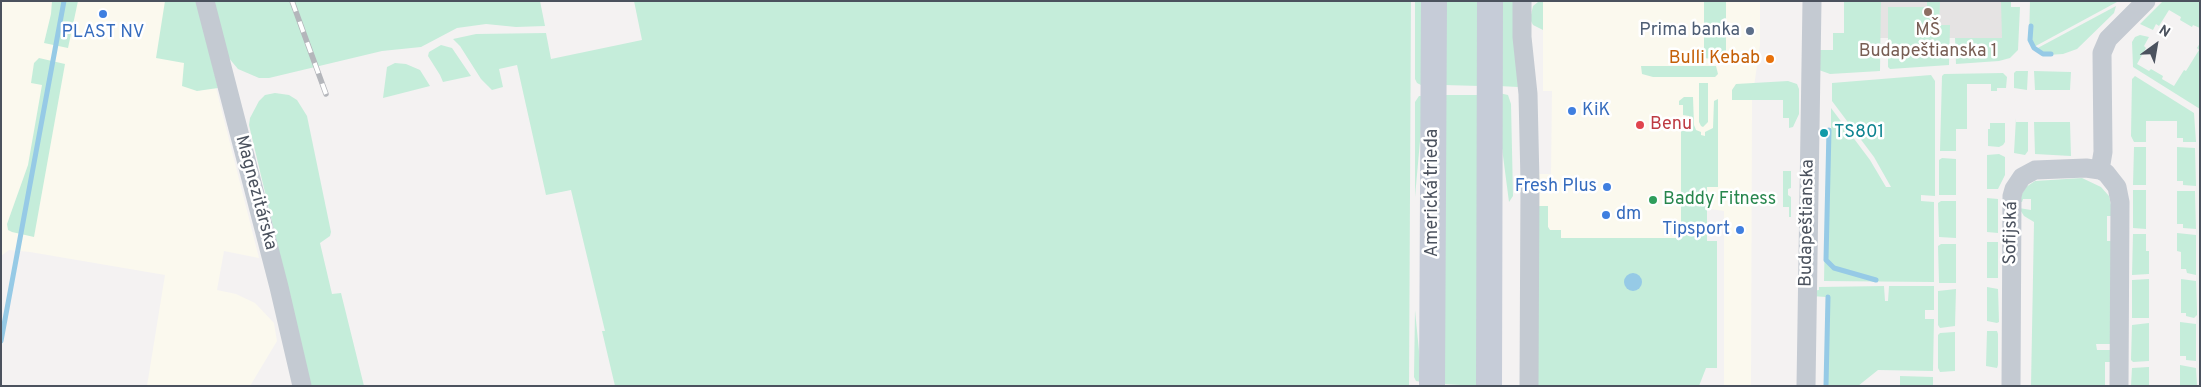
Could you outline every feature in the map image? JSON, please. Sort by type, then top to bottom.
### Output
[{"type":"street","name":"Magnezitárska","points":[[205,1],[279,286],[302,386]]},
{"type":"street","name":"Americká trieda","points":[[1432,386],[1434,1]]},
{"type":"street","points":[[1489,386],[1490,1]]},
{"type":"street","points":[[1522,1],[1522,37],[1528,94],[1530,182],[1529,386]]},
{"type":"street","name":"Budapeštianska","points":[[1806,386],[1812,1]]},
{"type":"street","points":[[2119,386],[2120,202],[2117,187],[2111,178],[2100,170],[2103,152],[2102,53],[2108,39],[2146,1]]},
{"type":"street","name":"Sofijská","points":[[2011,386],[2012,196],[2014,189],[2022,177],[2035,170],[2086,168],[2100,170]]},
{"type":"shaded area","points":[[1,1],[174,1],[196,91],[216,88],[259,258],[224,251],[217,290],[236,294],[255,303],[274,323],[277,341],[250,386],[147,386],[165,275],[30,252],[9,250],[1,256]]},
{"type":"shaded area","points":[[1543,1],[1760,1],[1760,45],[1752,100],[1751,386],[1724,386],[1724,211],[1697,207],[1681,238],[1561,238],[1550,230],[1536,206],[1536,170],[1540,174],[1551,174],[1552,91],[1543,91]]},
{"type":"shaded area","name":"MŠ Budapeštianska 1","points":[[1849,1],[2008,1],[2002,38],[1857,38]]},
{"type":"green space","points":[[52,1],[78,1],[68,48],[44,43]]},
{"type":"green space","points":[[165,1],[197,1],[218,88],[197,91],[182,86],[184,63],[156,58]]},
{"type":"green space","points":[[213,1],[540,1],[545,26],[516,27],[486,24],[457,28],[421,47],[382,51],[269,78],[259,78],[238,69],[228,57]]},
{"type":"green space","points":[[634,1],[1411,1],[1409,386],[615,386],[602,331],[605,331],[571,190],[546,195],[517,65],[499,69],[503,87],[492,90],[481,79],[460,46],[453,39],[476,34],[546,33],[551,59],[642,40]]},
{"type":"green space","points":[[1415,1],[1425,1],[1423,86],[1417,83],[1415,79]]},
{"type":"green space","points":[[1444,1],[1480,1],[1480,86],[1444,85]]},
{"type":"green space","points":[[1500,1],[1515,1],[1518,87],[1499,86]]},
{"type":"green space","points":[[1543,1],[1543,30],[1533,25],[1530,19],[1533,6]]},
{"type":"green space","points":[[1704,1],[1726,1],[1726,54],[1720,60],[1704,58]]},
{"type":"green space","points":[[1844,1],[1881,1],[1880,71],[1830,74],[1819,70],[1820,50],[1833,50],[1833,33],[1844,33]]},
{"type":"green space","points":[[1927,1],[1940,1],[1939,25],[1950,25],[1949,65],[1890,69],[1888,67],[1888,7],[1927,7]]},
{"type":"green space","points":[[2001,1],[2011,1],[2011,7],[2020,7],[2018,50],[2010,58],[1999,61],[1956,64],[1955,38],[2002,38]]},
{"type":"green space","points":[[2030,1],[2117,2],[2032,48],[2029,40]]},
{"type":"green space","points":[[2163,1],[2200,1],[2200,28],[2193,25],[2192,27],[2180,20],[2181,17],[2169,10],[2159,26],[2156,24],[2153,30],[2140,24]]},
{"type":"green space","points":[[2116,6],[2114,13],[2077,49],[2063,54],[2048,55],[2034,50]]},
{"type":"green space","points":[[2140,35],[2149,37],[2144,46],[2146,48],[2137,64],[2163,76],[2162,79],[2174,86],[2199,50],[2197,48],[2200,43],[2200,109],[2133,67],[2132,42],[2135,37]]},
{"type":"green space","points":[[441,45],[452,48],[471,76],[443,82],[428,56],[429,52]]},
{"type":"green space","points":[[39,58],[65,64],[34,237],[12,232],[8,230],[7,224],[28,165],[42,85],[31,83],[34,63]]},
{"type":"green space","points":[[395,63],[406,64],[420,70],[430,86],[383,98],[387,67]]},
{"type":"green space","points":[[1641,66],[1716,66],[1718,74],[1715,77],[1653,77],[1642,74]]},
{"type":"green space","points":[[2016,71],[2028,71],[2027,90],[2014,88],[2014,73]]},
{"type":"green space","points":[[2034,71],[2071,72],[2070,90],[2035,90]]},
{"type":"green space","points":[[2003,73],[2007,77],[2006,88],[1997,88],[1997,91],[1991,91],[1991,84],[1967,84],[1967,129],[1956,129],[1956,151],[1940,151],[1942,76],[1944,74]]},
{"type":"green space","points":[[1931,75],[1935,81],[1935,196],[1921,195],[1921,201],[1934,202],[1934,282],[1824,281],[1827,128],[1831,128],[1831,108],[1870,160],[1886,187],[1891,187],[1874,157],[1832,101],[1832,83]]},
{"type":"green space","points":[[2135,76],[2194,113],[2196,142],[2183,142],[2183,138],[2177,138],[2177,121],[2146,121],[2146,142],[2134,142],[2131,136],[2132,79]]},
{"type":"green space","points":[[1788,81],[1797,84],[1799,89],[1799,114],[1793,127],[1789,128],[1789,118],[1783,118],[1783,100],[1732,100],[1732,90],[1736,84]]},
{"type":"green space","points":[[1699,83],[1708,83],[1708,122],[1703,127],[1699,122]]},
{"type":"green space","points":[[275,93],[289,95],[297,100],[307,116],[331,232],[330,236],[320,243],[332,294],[341,293],[364,386],[311,386],[249,125],[250,118],[259,101],[265,95]]},
{"type":"green space","points":[[1499,93],[1508,95],[1511,104],[1513,196],[1509,202],[1499,125]]},
{"type":"green space","points":[[1444,95],[1480,95],[1479,386],[1442,384]]},
{"type":"green space","points":[[1419,96],[1424,96],[1415,197],[1415,102]]},
{"type":"green space","points":[[1684,97],[1693,97],[1694,125],[1696,130],[1701,132],[1701,135],[1705,136],[1705,132],[1713,128],[1714,101],[1718,99],[1718,187],[1707,187],[1707,241],[1717,241],[1717,368],[1706,368],[1699,386],[1536,386],[1535,206],[1548,206],[1548,227],[1550,230],[1561,230],[1561,238],[1681,238],[1681,131],[1690,131],[1689,116],[1683,115],[1683,105],[1679,105],[1679,101]]},
{"type":"green space","points":[[2016,118],[2016,122],[2028,122],[2028,151],[2025,155],[2014,153]]},
{"type":"green space","points":[[2034,122],[2070,122],[2071,156],[2035,154]]},
{"type":"green space","points":[[1990,123],[2005,123],[2005,142],[1999,147],[1988,146]]},
{"type":"green space","points":[[2134,147],[2146,147],[2146,185],[2133,185]]},
{"type":"green space","points":[[2177,147],[2195,148],[2196,186],[2183,185],[2183,181],[2177,181]]},
{"type":"green space","points":[[1999,154],[2005,157],[2005,175],[1998,189],[1987,189],[1987,155]]},
{"type":"green space","points":[[1942,158],[1956,159],[1956,195],[1939,195],[1939,160]]},
{"type":"green space","points":[[1783,171],[1791,171],[1791,188],[1788,189],[1788,195],[1791,197],[1791,217],[1789,217],[1789,207],[1783,207]]},
{"type":"green space","points":[[2082,178],[2101,187],[2109,196],[2112,209],[2112,216],[2107,216],[2107,241],[2112,241],[2110,344],[2096,344],[2097,350],[2110,350],[2110,362],[2105,362],[2105,386],[2031,386],[2034,222],[2024,216],[2019,208],[2031,210],[2031,199],[2023,199],[2022,202],[2019,202],[2020,197],[2026,187],[2035,181]]},
{"type":"green space","points":[[2133,190],[2146,190],[2146,229],[2133,228]]},
{"type":"green space","points":[[2177,191],[2195,191],[2196,229],[2183,228],[2183,224],[2177,224]]},
{"type":"green space","points":[[1987,198],[1998,199],[1998,233],[1987,232]]},
{"type":"green space","points":[[1941,201],[1956,201],[1956,238],[1939,237],[1938,203]]},
{"type":"green space","points":[[2177,233],[2196,235],[2196,275],[2187,273],[2186,269],[2181,269],[2181,252],[2177,251]]},
{"type":"green space","points":[[2133,234],[2146,234],[2146,251],[2149,251],[2149,274],[2132,275]]},
{"type":"green space","points":[[1987,242],[1998,242],[1998,278],[1987,278]]},
{"type":"green space","points":[[1941,244],[1956,244],[1956,283],[1939,283],[1938,246]]},
{"type":"green space","points":[[2149,279],[2149,318],[2132,318],[2132,280]]},
{"type":"green space","points":[[2181,279],[2196,281],[2197,315],[2194,318],[2186,316],[2186,313],[2181,313]]},
{"type":"green space","points":[[1884,286],[1885,301],[1888,301],[1889,286],[1934,286],[1934,310],[1925,310],[1925,319],[1934,319],[1933,371],[1878,370],[1858,386],[1813,386],[1825,385],[1826,297],[1811,296],[1811,291],[1819,290],[1819,287]]},
{"type":"green space","points":[[1987,287],[1998,289],[1999,322],[1997,323],[1987,321]]},
{"type":"green space","points":[[1956,289],[1955,326],[1940,328],[1938,325],[1938,291]]},
{"type":"green space","points":[[1415,310],[1422,382],[1416,381],[1414,377]]},
{"type":"green space","points":[[2180,322],[2196,324],[2196,361],[2186,360],[2186,356],[2180,356]]},
{"type":"green space","points":[[2149,323],[2149,361],[2133,362],[2131,360],[2132,325]]},
{"type":"green space","points":[[1987,331],[1997,331],[1998,334],[1997,368],[1986,366]]},
{"type":"green space","points":[[1955,332],[1955,371],[1940,372],[1938,368],[1938,335],[1940,333]]},
{"type":"green space","points":[[2180,365],[2196,368],[2197,386],[2177,386],[2180,385]]},
{"type":"green space","points":[[2149,367],[2149,385],[2131,386],[2132,368]]},
{"type":"green space","points":[[1900,376],[1933,377],[1933,386],[1900,386]]},
{"type":"water","points":[[1633,273],[1639,276],[1642,282],[1639,288],[1633,291],[1627,288],[1624,282],[1627,276]]},
{"type":"waterway","points":[[1,341],[64,1]]},
{"type":"waterway","points":[[2031,26],[2030,40],[2034,48],[2043,54],[2051,54]]},
{"type":"waterway","points":[[1829,130],[1826,260],[1834,268],[1876,280]]},
{"type":"waterway","points":[[1826,386],[1828,297]]},
{"type":"railway","points":[[292,1],[326,94]]},
{"type":"place","name":"MŠ Budapeštianska 1","points":[[1928,12]]},
{"type":"place","name":"PLAST NV","points":[[103,14]]},
{"type":"place","name":"Prima banka","points":[[1750,31]]},
{"type":"place","name":"Bulli Kebab","points":[[1770,59]]},
{"type":"place","name":"KiK","points":[[1572,111]]},
{"type":"place","name":"Benu","points":[[1640,125]]},
{"type":"place","name":"TS801","points":[[1824,133]]},
{"type":"place","name":"Fresh Plus","points":[[1607,187]]},
{"type":"place","name":"Baddy Fitness","points":[[1653,200]]},
{"type":"place","name":"dm","points":[[1606,215]]},
{"type":"place","name":"Tipsport","points":[[1740,230]]}]
